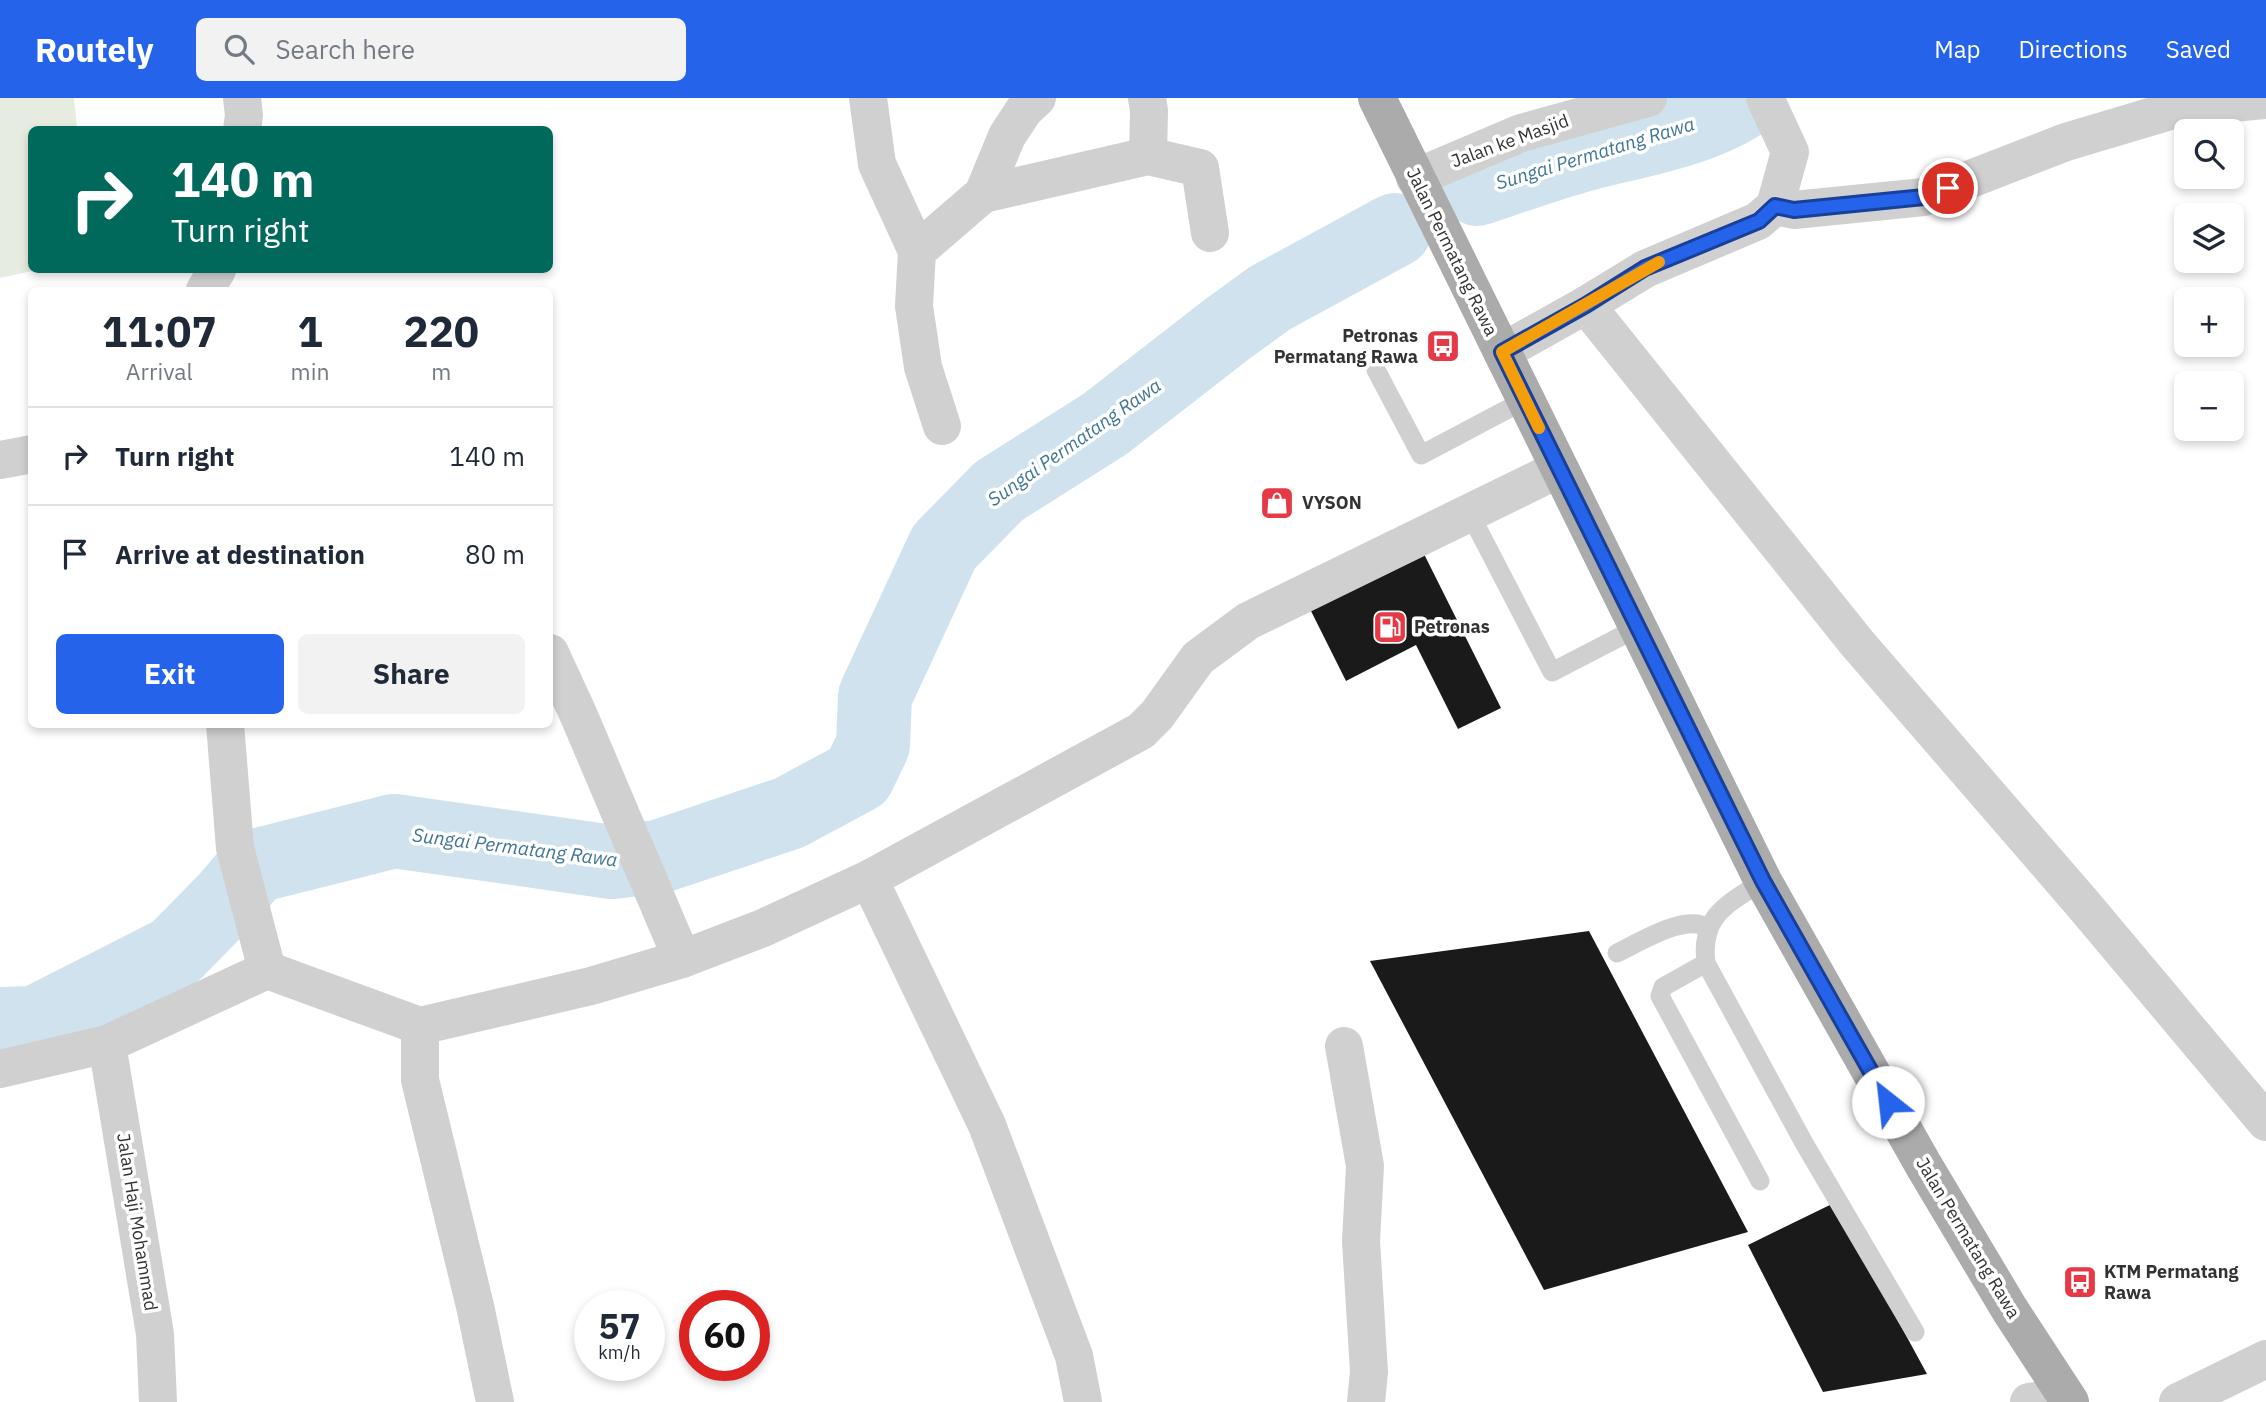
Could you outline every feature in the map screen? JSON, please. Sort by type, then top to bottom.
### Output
[{"type":"main road","name":"Jalan Permatang Rawa","points":[[1377,98],[1763,881],[1930,1177],[2010,1310],[2068,1399]]},
{"type":"street","points":[[242,98],[243,126]]},
{"type":"street","points":[[867,98],[877,164],[917,251],[914,306],[923,367],[942,426]]},
{"type":"street","points":[[917,251],[983,194],[1007,136],[1024,110],[1037,98]]},
{"type":"street","points":[[1147,98],[1148,156]]},
{"type":"street","points":[[1537,98],[1546,106],[1574,117]]},
{"type":"street","name":"Jalan ke Masjid","points":[[1426,200],[1521,133],[1648,98]]},
{"type":"street","points":[[1775,206],[1794,210],[1924,197],[2066,142],[2181,103],[2266,100]]},
{"type":"street","points":[[1502,352],[1645,268],[1759,221],[1775,206],[1790,152],[1767,101]]},
{"type":"street","points":[[983,194],[1148,156],[1200,168],[1210,233]]},
{"type":"street","points":[[1586,305],[1857,643],[2266,1122]]},
{"type":"street","points":[[0,460],[28,455]]},
{"type":"street","points":[[0,1069],[107,1044],[267,970],[420,1026],[591,986],[682,959],[762,928],[869,879],[1141,731],[1157,715],[1198,658],[1248,621],[1559,469]]},
{"type":"street","points":[[553,660],[682,959]]},
{"type":"street","points":[[225,728],[235,848],[267,970]]},
{"type":"street","points":[[869,879],[988,1125],[1074,1356],[1083,1402]]},
{"type":"street","points":[[420,1026],[420,1080],[475,1306],[495,1402]]},
{"type":"street","name":"Jalan Haji Mohammad","points":[[107,1044],[155,1334],[158,1402]]},
{"type":"street","points":[[1344,1046],[1365,1166],[1361,1241],[1369,1373],[1366,1402]]},
{"type":"street","points":[[2178,1402],[2266,1359]]},
{"type":"street","points":[[2029,1402],[2068,1399]]},
{"type":"lane","points":[[1376,370],[1421,455],[1525,400]]},
{"type":"lane","points":[[1469,512],[1552,672],[1637,628]]},
{"type":"lane","points":[[1763,881],[1721,908],[1709,928],[1704,944],[1706,963],[1804,1143],[1915,1332]]},
{"type":"lane","points":[[1617,953],[1683,924],[1700,922],[1709,928]]},
{"type":"lane","points":[[1706,963],[1663,987],[1660,996],[1760,1181]]},
{"type":"shaded area","points":[[0,98],[74,98],[77,126],[28,126],[28,272],[0,278]]},
{"type":"building","name":"Petronas","points":[[1423,552],[1501,708],[1458,729],[1416,645],[1346,681],[1310,609]]},
{"type":"building","points":[[1589,931],[1748,1232],[1544,1290],[1370,961]]},
{"type":"building","points":[[1834,1203],[1927,1374],[1823,1392],[1748,1245]]},
{"type":"waterway","name":"Sungai Permatang Rawa","points":[[1477,189],[1572,158],[1692,126],[1732,109],[1749,98]]},
{"type":"waterway","name":"Sungai Permatang Rawa","points":[[0,1024],[35,1023],[175,952],[255,866],[394,831],[612,862],[658,857],[789,813],[858,776],[873,745],[875,696],[944,547],[999,491],[1105,424],[1270,298],[1395,230]]},
{"type":"slow traffic","points":[[1539,428],[1502,352],[1659,262]]},
{"type":"place","name":"Petronas Permatang Rawa","points":[[1443,346]]},
{"type":"place","name":"VYSON","points":[[1277,503]]},
{"type":"place","name":"Petronas","points":[[1390,627]]},
{"type":"place","name":"KTM Permatang Rawa","points":[[2080,1282]]},
{"type":"route","points":[[1888,1102],[1763,881],[1502,352],[1645,268],[1759,221],[1775,206],[1794,210],[1924,197],[1948,188]]}]
